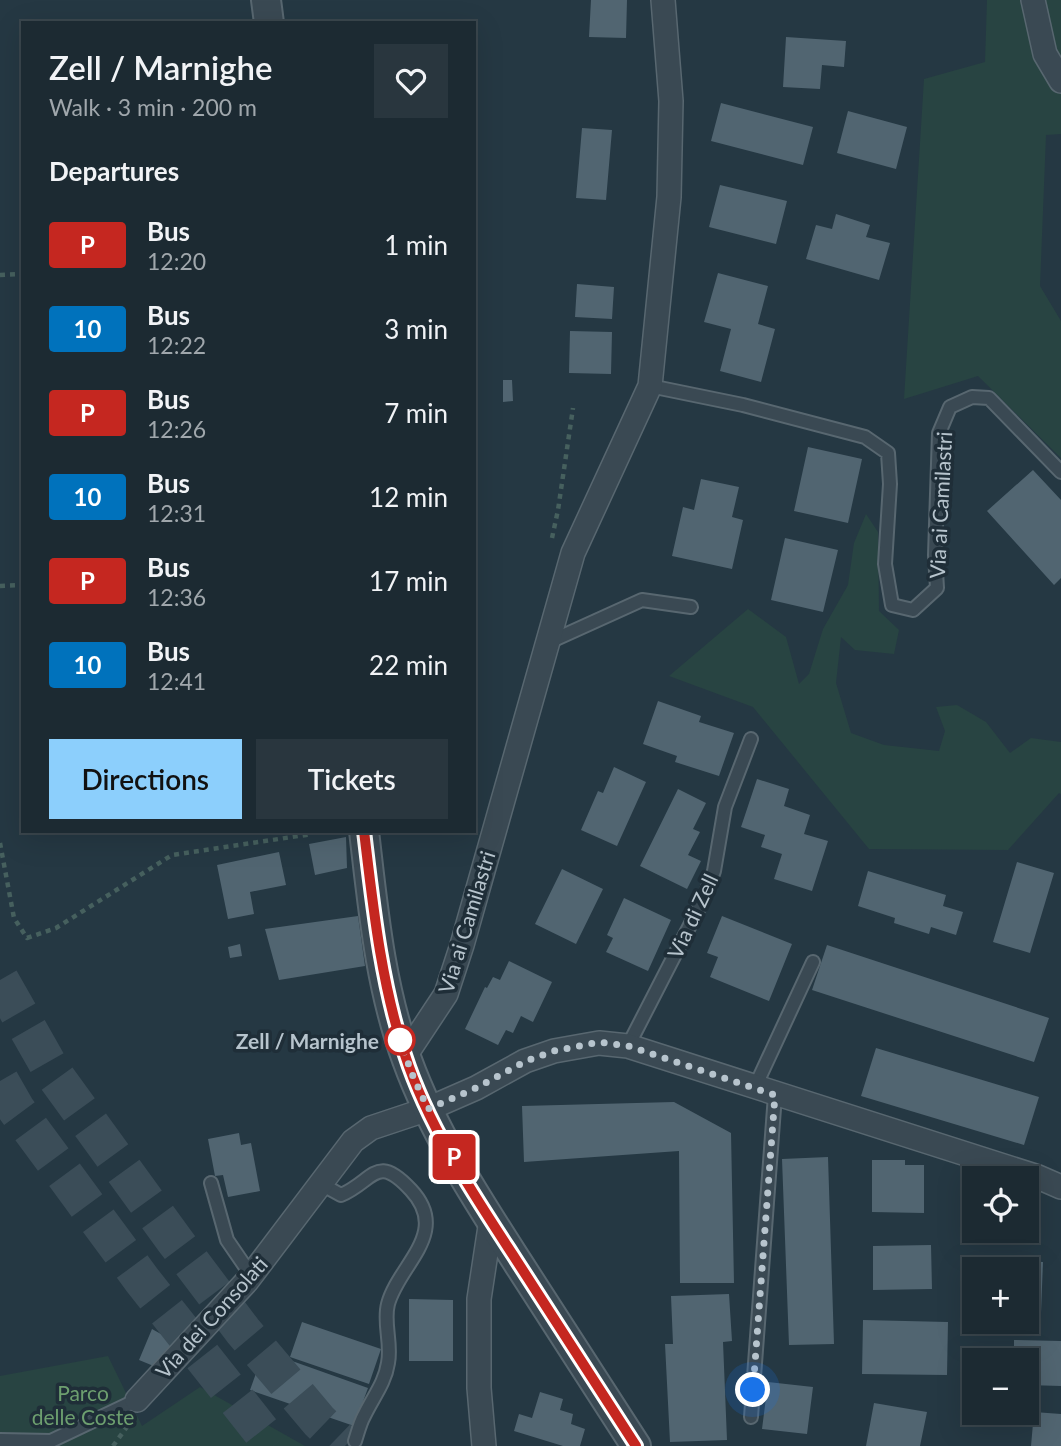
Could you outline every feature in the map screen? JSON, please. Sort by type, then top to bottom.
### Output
[{"type":"street","points":[[266,0],[269,21]]},
{"type":"street","name":"Via ai Camilastri","points":[[405,1056],[446,994],[466,932],[573,552],[650,386],[669,197],[671,101],[663,0]]},
{"type":"street","points":[[1033,0],[1045,54],[1061,82]]},
{"type":"street","points":[[364,833],[383,971],[405,1056],[428,1109],[491,1220],[636,1446]]},
{"type":"street","points":[[428,1109],[476,1088],[526,1061],[554,1051],[599,1042],[628,1046],[1038,1177],[1061,1187]]},
{"type":"street","name":"Via dei Consolati","points":[[137,1400],[251,1275],[353,1141],[371,1128],[428,1109]]},
{"type":"street","points":[[485,1446],[480,1388],[479,1299],[491,1220]]},
{"type":"lane","name":"Via ai Camilastri","points":[[650,386],[743,405],[865,437],[888,453],[890,484],[885,565],[892,605],[913,610],[937,588],[935,555],[939,433],[950,407],[972,397],[989,398],[1061,472]]},
{"type":"lane","points":[[547,644],[642,600],[691,607]]},
{"type":"lane","name":"Via di Zell","points":[[628,1046],[711,880],[725,807],[751,739]]},
{"type":"lane","points":[[751,1417],[765,1091],[813,962]]},
{"type":"lane","points":[[321,1184],[341,1195],[380,1170],[398,1177],[416,1196],[425,1215],[427,1231],[391,1294],[387,1309],[390,1349],[388,1364],[380,1388],[364,1416],[355,1441]]},
{"type":"lane","points":[[211,1183],[227,1240],[251,1275]]},
{"type":"lane","name":"Via dei Consolati","points":[[0,1440],[51,1441],[137,1400]]},
{"type":"path","points":[[0,275],[21,274]]},
{"type":"path","points":[[0,586],[21,584]]},
{"type":"path","points":[[0,844],[14,918],[27,938],[56,928],[172,855],[313,833]]},
{"type":"green space","points":[[987,0],[1061,0],[1061,134],[1046,135],[1040,286],[1061,321],[1061,458],[978,376],[904,399],[924,79],[985,62]]},
{"type":"green space","points":[[866,514],[878,532],[879,611],[899,630],[894,654],[855,650],[841,637],[836,683],[851,733],[884,745],[939,751],[945,731],[936,707],[957,705],[986,722],[1010,753],[1031,738],[1061,742],[1061,794],[1059,793],[1008,850],[869,849],[753,707],[669,676],[748,609],[786,637],[799,684],[809,674],[823,629],[848,585],[854,543]]},
{"type":"green space","name":"Parco delle Coste","points":[[108,1356],[142,1426],[200,1387],[305,1446],[0,1446],[0,1376]]},
{"type":"building","points":[[591,0],[627,0],[626,38],[589,37]]},
{"type":"building","points":[[786,37],[846,41],[844,67],[822,65],[820,89],[783,87]]},
{"type":"building","points":[[721,103],[813,127],[803,165],[711,141]]},
{"type":"building","points":[[848,111],[907,127],[896,169],[837,153]]},
{"type":"building","points":[[582,128],[612,130],[606,200],[576,198]]},
{"type":"building","points":[[720,185],[787,201],[776,244],[709,227]]},
{"type":"building","points":[[836,214],[870,225],[866,237],[890,243],[879,280],[806,259],[816,225],[832,229]]},
{"type":"building","points":[[718,273],[768,286],[758,324],[775,329],[761,382],[720,371],[731,329],[704,322]]},
{"type":"building","points":[[577,284],[614,287],[612,319],[575,317]]},
{"type":"building","points":[[570,331],[612,332],[611,374],[569,373]]},
{"type":"building","points":[[503,380],[512,380],[513,401],[503,402]]},
{"type":"building","points":[[808,447],[862,459],[848,523],[794,511]]},
{"type":"building","points":[[1033,470],[1061,500],[1061,578],[1054,585],[987,511]]},
{"type":"building","points":[[701,479],[739,487],[732,517],[743,520],[732,569],[672,556],[683,507],[694,510]]},
{"type":"building","points":[[785,538],[838,550],[823,612],[771,600]]},
{"type":"building","points":[[658,701],[701,716],[699,722],[734,733],[719,776],[675,762],[677,756],[643,744]]},
{"type":"building","points":[[614,767],[646,782],[617,846],[581,830],[598,791],[603,793]]},
{"type":"building","points":[[757,779],[789,789],[784,806],[810,815],[804,834],[828,841],[812,891],[774,879],[782,854],[761,847],[765,835],[741,827]]},
{"type":"building","points":[[678,789],[706,803],[693,829],[700,832],[688,855],[701,861],[687,889],[640,866]]},
{"type":"building","points":[[346,837],[347,868],[315,875],[309,844]]},
{"type":"building","points":[[279,852],[286,885],[250,892],[254,914],[228,919],[217,865]]},
{"type":"building","points":[[1017,862],[1054,873],[1030,953],[993,942]]},
{"type":"building","points":[[562,869],[603,889],[576,944],[535,924]]},
{"type":"building","points":[[868,871],[946,895],[943,906],[963,912],[956,935],[931,927],[929,934],[894,923],[895,918],[858,906]]},
{"type":"building","points":[[624,898],[671,920],[648,971],[606,952],[613,938],[607,935]]},
{"type":"building","points":[[358,916],[365,966],[279,980],[265,929]]},
{"type":"building","points":[[722,916],[792,944],[769,1001],[710,977],[718,957],[707,953]]},
{"type":"building","points":[[240,944],[242,956],[230,958],[228,947]]},
{"type":"building","points":[[827,945],[1049,1018],[1034,1062],[812,990]]},
{"type":"building","points":[[509,961],[552,982],[533,1022],[521,1016],[513,1033],[506,1030],[498,1045],[465,1029],[485,987],[487,988],[493,977],[500,980]]},
{"type":"building","points":[[876,1048],[1039,1097],[1024,1145],[861,1096]]},
{"type":"building","points":[[674,1102],[731,1133],[734,1283],[680,1283],[679,1151],[524,1162],[522,1106]]},
{"type":"building","points":[[239,1133],[241,1145],[251,1143],[260,1191],[228,1197],[223,1175],[215,1176],[208,1139]]},
{"type":"building","points":[[828,1157],[834,1344],[789,1345],[782,1159]]},
{"type":"building","points":[[872,1160],[905,1160],[905,1165],[924,1165],[924,1213],[872,1212]]},
{"type":"building","points":[[931,1245],[932,1289],[873,1290],[873,1246]]},
{"type":"building","points":[[1039,1262],[1043,1262],[1039,1313]]},
{"type":"building","points":[[729,1294],[732,1341],[723,1342],[727,1440],[670,1442],[665,1344],[673,1344],[671,1296]]},
{"type":"building","points":[[409,1299],[453,1300],[453,1361],[409,1361]]},
{"type":"building","points":[[863,1320],[948,1322],[947,1375],[862,1374]]},
{"type":"building","points":[[302,1322],[381,1349],[369,1384],[290,1357]]},
{"type":"building","points":[[152,1329],[177,1343],[156,1367],[139,1360]]},
{"type":"building","points":[[1014,1340],[1061,1341],[1061,1386],[1039,1385],[1039,1348],[1014,1348]]},
{"type":"building","points":[[264,1351],[368,1388],[354,1426],[250,1390]]},
{"type":"building","points":[[768,1382],[813,1387],[807,1434],[762,1429]]},
{"type":"building","points":[[540,1392],[563,1399],[560,1410],[573,1414],[571,1424],[585,1429],[580,1446],[563,1446],[514,1431],[519,1414],[532,1418]]},
{"type":"building","points":[[874,1403],[927,1412],[920,1446],[866,1446]]},
{"type":"building","points":[[1039,1412],[1061,1414],[1061,1446],[1031,1446],[1033,1425],[1039,1425]]},
{"type":"tunnel","points":[[0,980],[53,1073],[175,1241],[243,1331],[319,1421],[345,1446]]},
{"type":"tunnel","points":[[0,1081],[16,1109],[142,1280],[273,1446]]},
{"type":"bus line","name":"P","points":[[364,833],[383,971],[397,1029],[412,1074],[452,1154],[491,1220],[636,1446]]},
{"type":"place","name":"Zell / Marnighe","points":[[400,1040]]},
{"type":"route","points":[[400,1040],[428,1109],[476,1088],[526,1061],[554,1051],[599,1042],[628,1046],[775,1095],[753,1390]]}]
